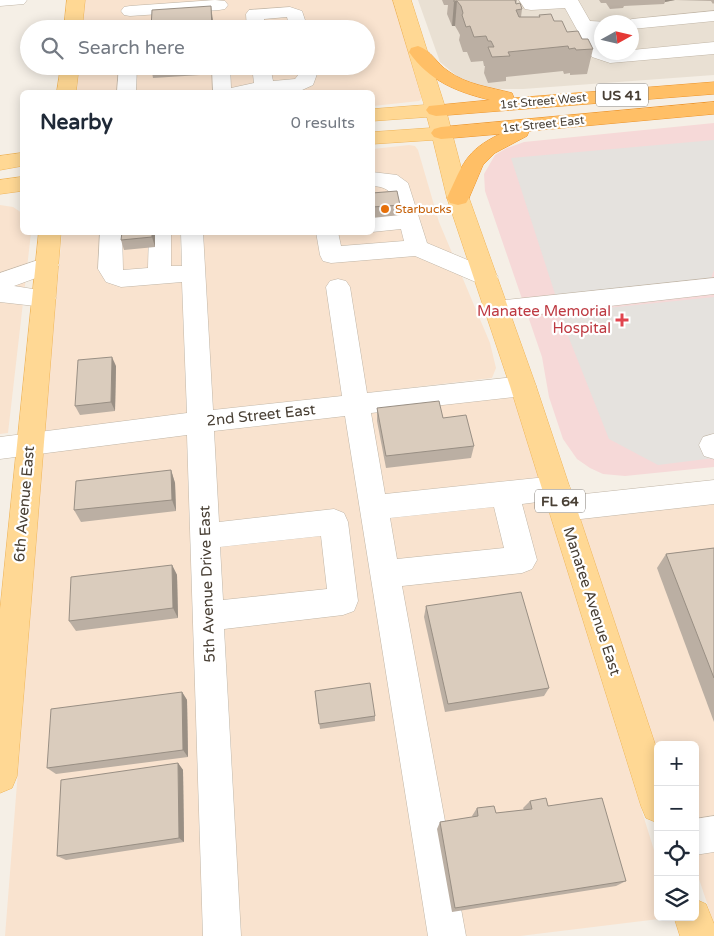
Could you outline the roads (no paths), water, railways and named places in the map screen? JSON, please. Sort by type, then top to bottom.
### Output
[{"type":"highway","points":[[418,52],[440,74],[456,84],[478,92],[531,102]]},
{"type":"highway","name":"1st Street West","points":[[436,110],[714,88]]},
{"type":"highway","name":"1st Street East","points":[[441,133],[714,108]]},
{"type":"highway","points":[[458,198],[474,162],[485,151],[508,136],[535,125]]},
{"type":"main road","points":[[74,20],[76,0]]},
{"type":"main road","name":"FL 64","points":[[402,0],[436,110]]},
{"type":"main road","points":[[67,90],[69,75]]},
{"type":"main road","name":"1st Street West","points":[[375,115],[436,110]]},
{"type":"main road","name":"Manatee Avenue East","points":[[436,110],[458,198],[560,498],[654,793]]},
{"type":"main road","name":"1st Street East","points":[[375,138],[441,133]]},
{"type":"main road","points":[[0,163],[20,160]]},
{"type":"main road","points":[[0,187],[20,184]]},
{"type":"main road","name":"6th Avenue East","points":[[0,776],[50,235]]},
{"type":"street","points":[[0,1],[18,0]]},
{"type":"street","points":[[539,21],[529,2],[569,1],[593,26],[599,53],[610,57],[714,48]]},
{"type":"street","points":[[130,13],[219,3],[220,20]]},
{"type":"street","points":[[255,20],[255,14],[263,6],[294,13],[296,20]]},
{"type":"street","points":[[639,23],[714,16]]},
{"type":"street","points":[[127,90],[128,75]]},
{"type":"street","points":[[221,75],[222,90]]},
{"type":"street","points":[[262,75],[264,87]]},
{"type":"street","points":[[248,90],[300,85],[306,81],[308,75]]},
{"type":"street","points":[[375,179],[389,180],[400,188],[416,248]]},
{"type":"street","points":[[375,225],[409,222]]},
{"type":"street","points":[[111,235],[110,269],[114,276],[121,279],[193,272]]},
{"type":"street","points":[[158,276],[161,261],[160,235]]},
{"type":"street","name":"5th Avenue Drive East","points":[[192,235],[222,936]]},
{"type":"street","points":[[328,235],[331,256],[416,248],[486,277]]},
{"type":"street","points":[[0,282],[47,265]]},
{"type":"street","points":[[497,310],[714,286]]},
{"type":"street","points":[[338,287],[384,574],[447,936]]},
{"type":"street","points":[[0,293],[44,298]]},
{"type":"street","name":"2nd Street East","points":[[0,448],[201,422],[523,386]]},
{"type":"street","points":[[373,508],[506,494],[560,498],[714,492]]},
{"type":"street","points":[[384,574],[522,560],[506,494]]},
{"type":"street","points":[[206,536],[334,522],[344,601],[209,616]]},
{"type":"street","points":[[699,836],[714,834]]},
{"type":"place","name":"Starbucks","points":[[385,209]]},
{"type":"place","name":"Manatee Memorial Hospital","points":[[622,320]]}]
